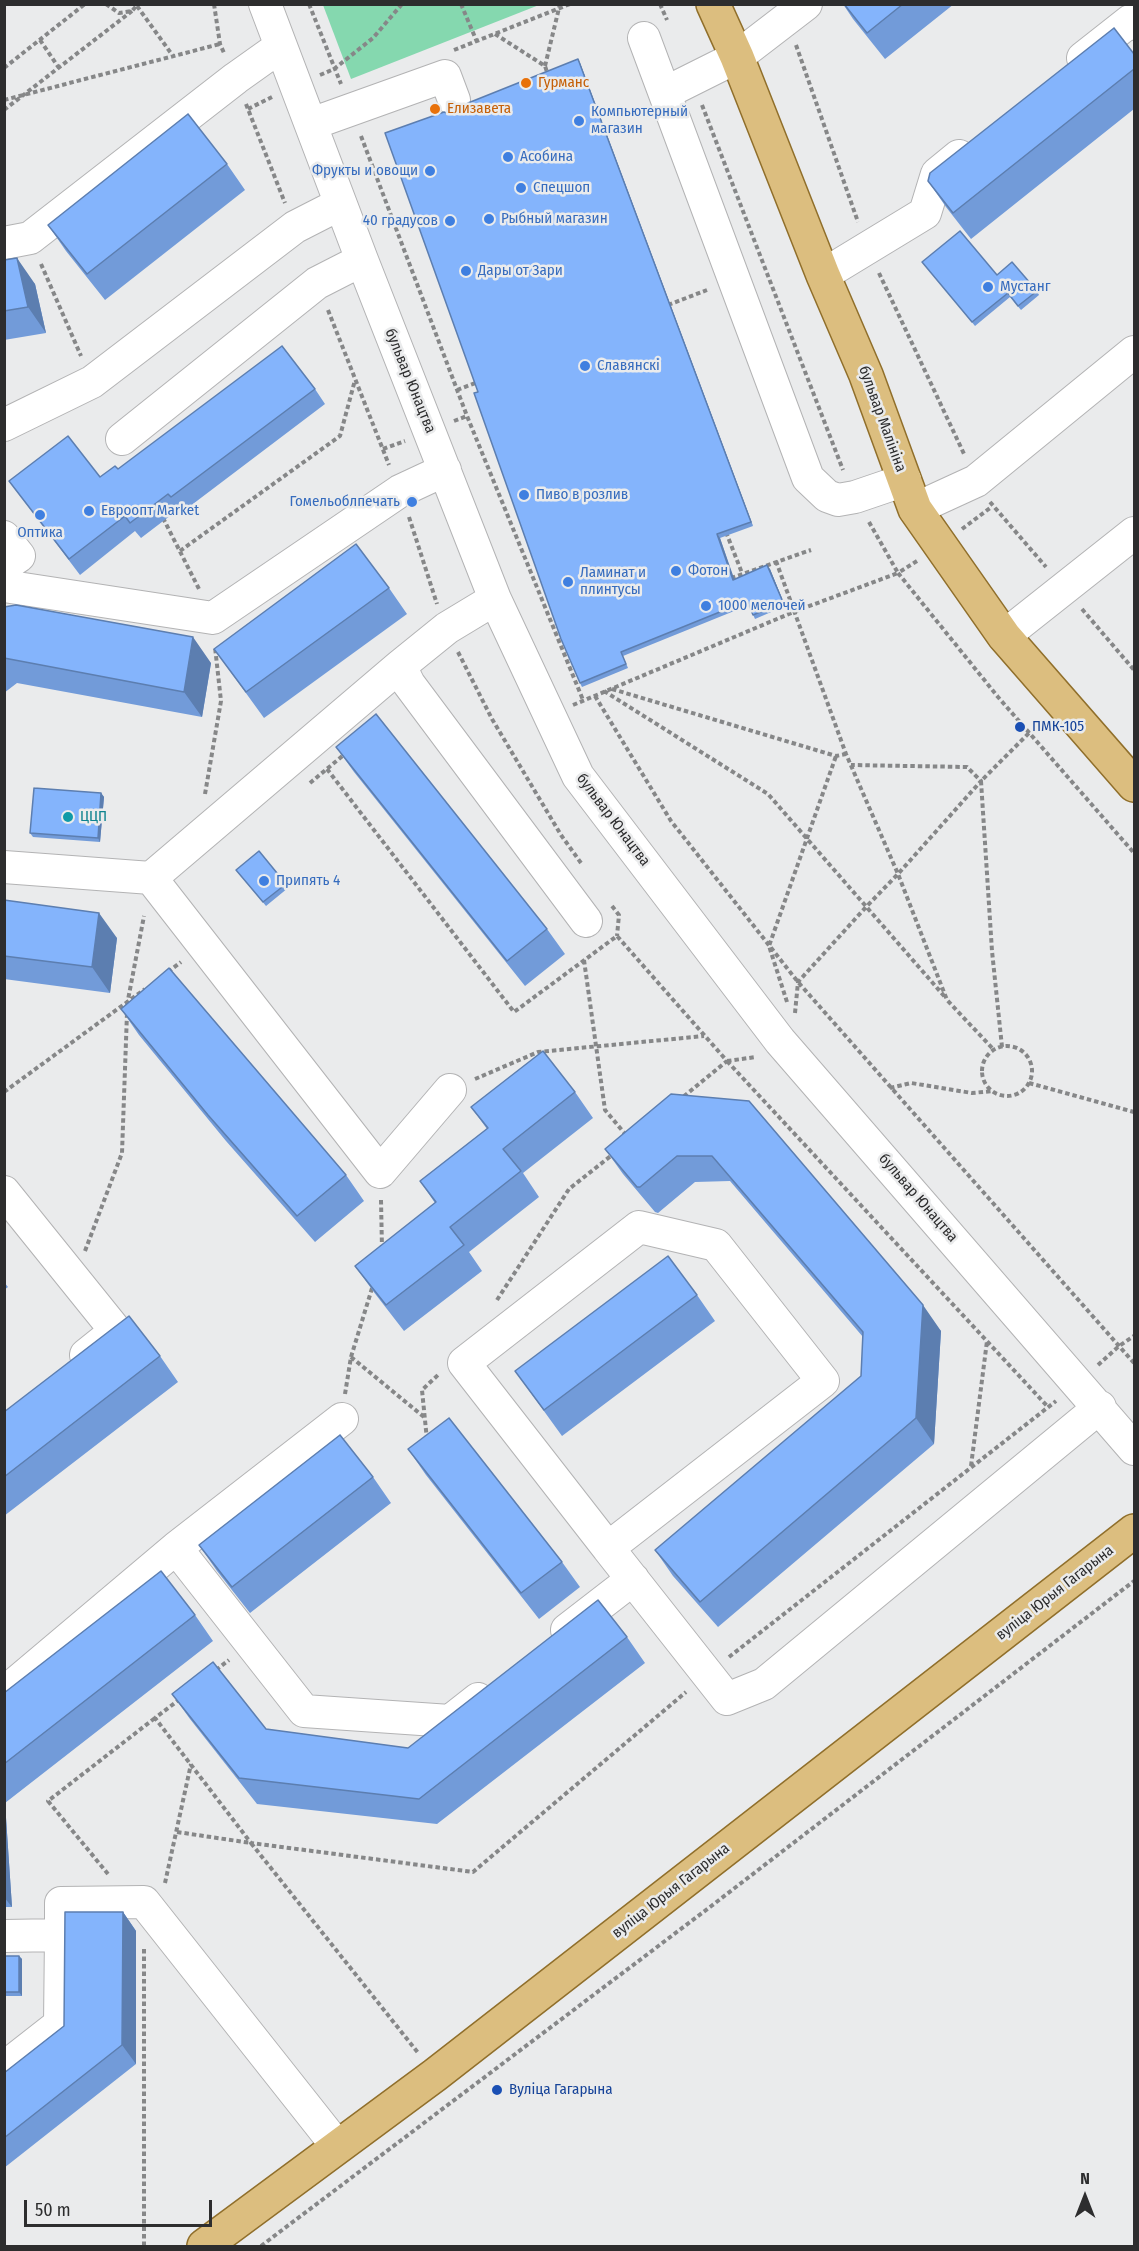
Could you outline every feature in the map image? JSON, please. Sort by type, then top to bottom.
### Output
[{"type":"main road","name":"бульвар Малініна","points":[[713,4],[737,57],[823,275],[866,375],[910,494],[1004,636],[1134,784]]},
{"type":"main road","name":"вуліца Юрыя Гагарына","points":[[204,2247],[435,2075],[1134,1531]]},
{"type":"street","name":"бульвар Юнацтва","points":[[265,4],[340,204],[495,599],[578,776],[780,1041],[1100,1407],[1134,1449]]},
{"type":"street","points":[[665,93],[737,57],[797,12]]},
{"type":"street","points":[[1065,72],[1130,21],[1134,24]]},
{"type":"street","points":[[657,32],[665,93],[808,478],[827,496],[838,500],[910,494],[976,481],[1134,352]]},
{"type":"street","points":[[17,241],[281,46]]},
{"type":"street","points":[[311,124],[445,76],[454,100]]},
{"type":"street","points":[[823,275],[925,213],[937,174],[982,138]]},
{"type":"street","points":[[4,425],[92,382],[295,227],[340,204]]},
{"type":"street","points":[[122,439],[317,283],[362,260]]},
{"type":"street","points":[[4,586],[213,618],[400,491],[445,470]]},
{"type":"street","points":[[1004,636],[1134,533]]},
{"type":"street","points":[[4,537],[19,556],[4,566]]},
{"type":"street","points":[[4,867],[151,878],[400,666],[447,628],[495,599]]},
{"type":"street","points":[[400,666],[409,684],[586,921]]},
{"type":"street","points":[[151,878],[380,1172],[450,1090]]},
{"type":"street","points":[[4,1192],[116,1331],[60,1374]]},
{"type":"street","points":[[608,1548],[823,1381],[716,1245],[639,1227],[464,1363],[608,1548],[727,1699],[764,1684],[1100,1407]]},
{"type":"street","points":[[4,1693],[176,1548],[342,1419]]},
{"type":"street","points":[[176,1548],[304,1711],[450,1721],[505,1678]]},
{"type":"street","points":[[541,1650],[633,1579]]},
{"type":"street","points":[[4,2068],[60,2024],[61,1904],[144,1908],[337,2146]]},
{"type":"street","points":[[4,1936],[61,1935]]},
{"type":"path","points":[[4,68],[85,4]]},
{"type":"path","points":[[106,4],[119,13],[132,11]]},
{"type":"path","points":[[309,4],[352,111],[457,390],[583,700]]},
{"type":"path","points":[[248,108],[334,69],[374,38],[402,4]]},
{"type":"path","points":[[461,4],[477,42]]},
{"type":"path","points":[[549,76],[545,66],[560,4]]},
{"type":"path","points":[[657,32],[660,4]]},
{"type":"path","points":[[4,110],[137,5],[173,56]]},
{"type":"path","points":[[797,12],[868,248],[976,481],[993,506],[1134,670]]},
{"type":"path","points":[[495,34],[545,66]]},
{"type":"path","points":[[40,40],[59,68]]},
{"type":"path","points":[[4,100],[220,44]]},
{"type":"path","points":[[550,716],[611,688],[796,611],[898,573],[855,497],[841,467],[692,79]]},
{"type":"path","points":[[17,241],[92,382]]},
{"type":"path","points":[[664,307],[706,290]]},
{"type":"path","points":[[180,551],[340,436],[356,379]]},
{"type":"path","points":[[457,390],[487,379]]},
{"type":"path","points":[[159,510],[213,618],[221,701],[197,838]]},
{"type":"path","points":[[722,521],[742,573]]},
{"type":"path","points":[[724,580],[811,550]]},
{"type":"path","points":[[777,561],[846,754],[898,874],[947,1000]]},
{"type":"path","points":[[611,688],[836,756],[846,754]]},
{"type":"path","points":[[604,691],[768,794],[947,1000],[994,1050]]},
{"type":"path","points":[[594,696],[671,821],[798,982],[1134,1364]]},
{"type":"path","points":[[998,697],[1134,854]]},
{"type":"path","points":[[798,982],[981,781],[1029,733]]},
{"type":"path","points":[[794,1023],[769,946],[836,756]]},
{"type":"path","points":[[851,765],[968,767],[981,781],[992,951],[1002,1047]]},
{"type":"path","points":[[327,769],[514,1012],[617,936],[727,1061],[1048,1407]]},
{"type":"path","points":[[75,1280],[122,1154],[128,1001],[151,878]]},
{"type":"path","points":[[166,974],[204,946]]},
{"type":"path","points":[[584,960],[605,1110],[630,1140]]},
{"type":"path","points":[[4,1092],[147,987]]},
{"type":"path","points":[[450,1090],[538,1052],[705,1036]]},
{"type":"path","points":[[1010,1046],[1024,1053],[1032,1067],[1029,1083],[1017,1094],[1001,1095],[994,1091],[984,1078],[984,1062],[994,1050],[1002,1047],[1010,1046]]},
{"type":"path","points":[[675,1104],[727,1061]]},
{"type":"path","points":[[890,1088],[911,1083],[972,1093],[994,1091]]},
{"type":"path","points":[[1029,1083],[1134,1112]]},
{"type":"path","points":[[492,1306],[569,1189],[613,1154]]},
{"type":"path","points":[[380,1172],[382,1257]]},
{"type":"path","points":[[342,1419],[351,1357],[375,1279]]},
{"type":"path","points":[[1119,1346],[1134,1336]]},
{"type":"path","points":[[971,1467],[987,1341]]},
{"type":"path","points":[[351,1357],[425,1417]]},
{"type":"path","points":[[428,1450],[422,1390],[444,1368]]},
{"type":"path","points":[[177,1832],[473,1872],[707,1674],[1078,1383]]},
{"type":"path","points":[[261,2247],[710,1907],[1134,1581]]},
{"type":"path","points":[[207,1677],[251,1643]]},
{"type":"path","points":[[144,1908],[48,1801],[181,1698]]},
{"type":"path","points":[[155,1718],[415,2049]]},
{"type":"path","points":[[144,2247],[144,1908],[177,1832],[191,1764]]},
{"type":"green space","points":[[323,5],[539,5],[351,79]]},
{"type":"building","points":[[844,4],[903,4],[867,33]]},
{"type":"building","points":[[1114,28],[1134,54],[1134,69],[953,213],[928,181],[930,173]]},
{"type":"building","name":"Славянскі","points":[[578,59],[751,522],[717,534],[733,580],[767,565],[783,602],[753,615],[747,601],[621,652],[626,664],[580,683],[561,639],[474,393],[478,392],[385,133],[444,112],[458,113],[468,103]]},
{"type":"building","points":[[188,114],[227,164],[87,274],[48,225]]},
{"type":"building","name":"Мустанг","points":[[960,231],[997,275],[1012,262],[1037,291],[1018,306],[1008,293],[972,322],[922,262]]},
{"type":"building","points":[[17,258],[28,307],[4,311],[4,260]]},
{"type":"building","points":[[282,346],[315,389],[171,497],[168,494],[130,523],[125,516],[69,559],[9,481],[68,436],[100,477],[115,466],[118,469]]},
{"type":"building","points":[[356,544],[389,588],[246,692],[214,649]]},
{"type":"building","points":[[16,605],[193,637],[184,692],[4,658],[4,607]]},
{"type":"building","points":[[376,714],[547,929],[507,961],[336,747]]},
{"type":"building","name":"ЦЦП","points":[[34,788],[101,793],[98,838],[30,833]]},
{"type":"building","name":"Припять 4","points":[[259,851],[286,884],[263,902],[236,870]]},
{"type":"building","points":[[4,900],[99,913],[92,967],[4,956]]},
{"type":"building","points":[[169,968],[346,1175],[297,1216],[208,1115],[121,1009]]},
{"type":"building","points":[[543,1051],[575,1092],[503,1149],[521,1171],[450,1227],[464,1245],[386,1305],[355,1266],[436,1202],[420,1181],[488,1128],[471,1107]]},
{"type":"building","points":[[671,1094],[749,1101],[923,1305],[916,1418],[700,1602],[655,1550],[861,1376],[863,1332],[712,1156],[677,1156],[640,1187],[637,1187],[605,1149]]},
{"type":"building","points":[[668,1256],[697,1295],[544,1410],[515,1371]]},
{"type":"building","points":[[129,1316],[160,1356],[4,1477],[4,1412]]},
{"type":"building","points":[[449,1418],[562,1562],[521,1593],[408,1449]]},
{"type":"building","points":[[340,1435],[373,1477],[232,1587],[199,1545]]},
{"type":"building","points":[[161,1571],[195,1615],[4,1764],[4,1693]]},
{"type":"building","points":[[598,1600],[627,1637],[419,1799],[239,1778],[172,1694],[213,1662],[266,1729],[408,1748]]},
{"type":"building","points":[[65,1912],[123,1912],[122,2045],[4,2138],[4,2073],[64,2026]]},
{"type":"building","points":[[4,1956],[19,1956],[19,1992],[4,1992]]},
{"type":"place","name":"Гурманс","points":[[526,83]]},
{"type":"place","name":"Елизавета","points":[[435,109]]},
{"type":"place","name":"Компьютерный магазин","points":[[579,121]]},
{"type":"place","name":"Асобина","points":[[508,157]]},
{"type":"place","name":"Фрукты и овощи","points":[[430,171]]},
{"type":"place","name":"Спецшоп","points":[[521,188]]},
{"type":"place","name":"Рыбный магазин","points":[[489,219]]},
{"type":"place","name":"40 градусов","points":[[450,221]]},
{"type":"place","name":"Дары от Зари","points":[[466,271]]},
{"type":"place","name":"Мустанг","points":[[988,287]]},
{"type":"place","name":"Славянскі","points":[[585,366]]},
{"type":"place","name":"Пиво в розлив","points":[[524,495]]},
{"type":"place","name":"Гомельоблпечать","points":[[412,502]]},
{"type":"place","name":"Евроопт Market","points":[[89,511]]},
{"type":"place","name":"Оптика","points":[[40,515]]},
{"type":"place","name":"Фотон","points":[[676,571]]},
{"type":"place","name":"Ламинат и плинтусы","points":[[568,582]]},
{"type":"place","name":"1000 мелочей","points":[[706,606]]},
{"type":"place","name":"ПМК-105","points":[[1020,727]]},
{"type":"place","name":"ЦЦП","points":[[68,817]]},
{"type":"place","name":"Припять 4","points":[[264,881]]},
{"type":"place","name":"Вуліца Гагарына","points":[[497,2090]]}]
